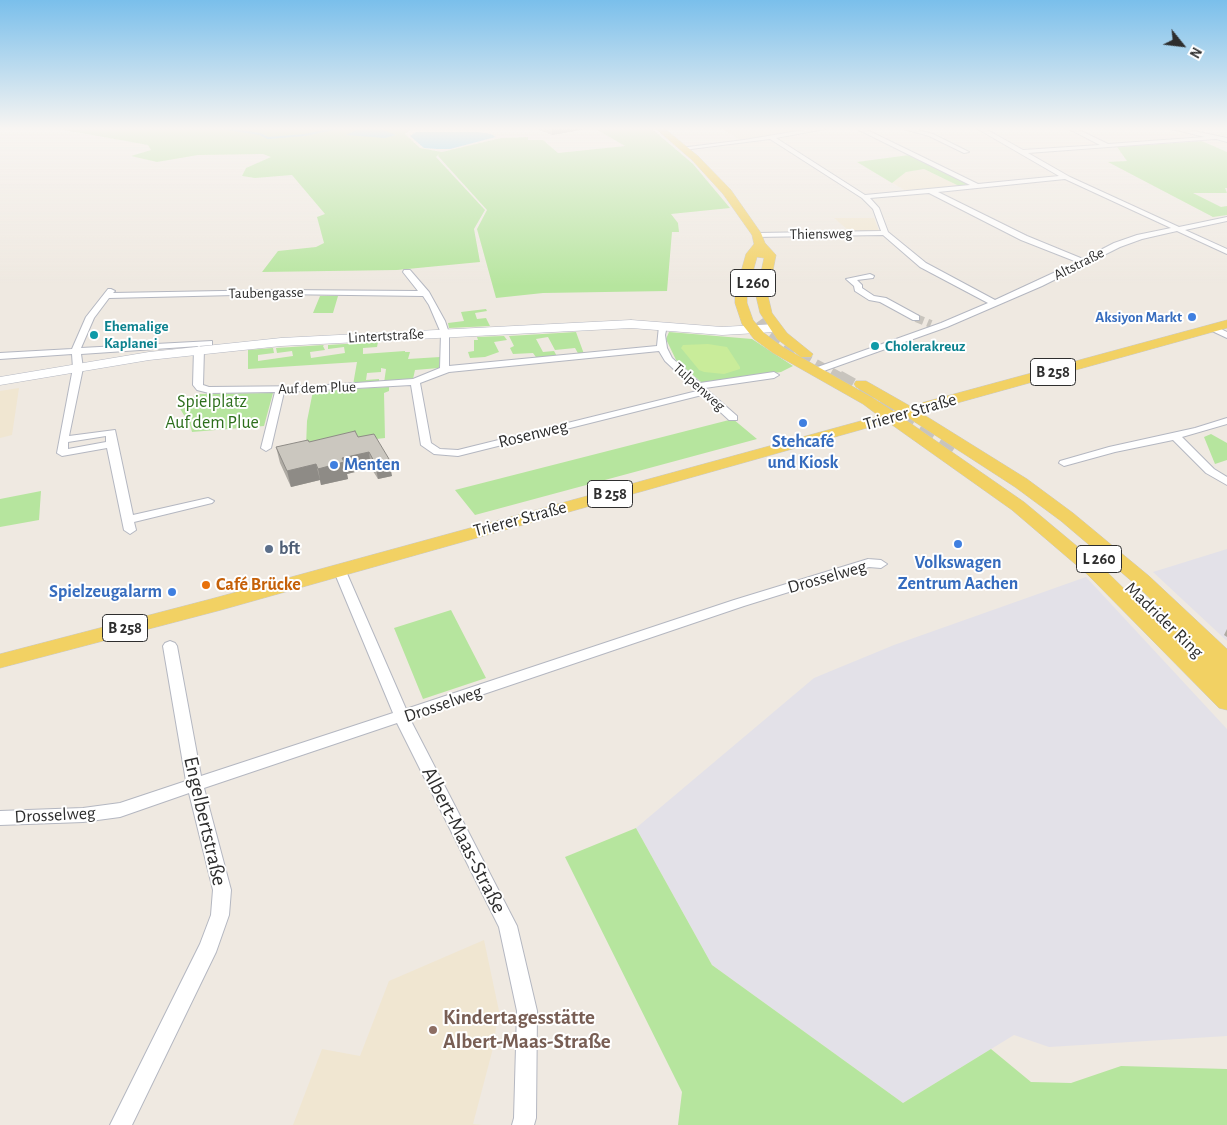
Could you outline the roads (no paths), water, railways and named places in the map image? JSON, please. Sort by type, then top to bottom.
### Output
[{"type":"main road","points":[[716,180],[770,255],[763,288],[763,304],[775,328],[794,346],[889,418],[980,477],[1038,522],[1131,605],[1227,702]]},
{"type":"main road","points":[[758,239],[741,293],[741,308],[747,321],[756,326],[772,346],[822,368],[910,412],[1021,483],[1081,528],[1142,580],[1227,661]]},
{"type":"main road","name":"L 260","points":[[756,326],[752,288],[760,261],[758,239]]},
{"type":"main road","points":[[710,331],[734,323],[741,308]]},
{"type":"main road","name":"Lintertstraße","points":[[0,381],[204,346],[631,324],[710,331],[756,326],[775,328]]},
{"type":"main road","name":"Trierer Straße","points":[[0,662],[214,605],[889,418],[1011,382],[1227,324]]},
{"type":"main road","name":"Madrider Ring","points":[[957,451],[1014,491],[1104,564],[1168,622],[1227,681]]},
{"type":"street","points":[[838,180],[864,197],[876,208],[884,233],[923,265],[995,303]]},
{"type":"street","points":[[967,180],[976,185]]},
{"type":"street","points":[[864,197],[1027,180]]},
{"type":"street","points":[[1074,180],[1227,252]]},
{"type":"street","points":[[931,190],[1024,238],[1084,262]]},
{"type":"street","name":"Altstraße","points":[[822,368],[995,303],[1039,284],[1117,245],[1140,237],[1227,219]]},
{"type":"street","name":"Thiensweg","points":[[758,239],[816,234],[884,233]]},
{"type":"street","points":[[407,272],[426,294],[438,313],[445,333],[444,367],[446,369],[662,348]]},
{"type":"street","points":[[870,276],[850,279],[858,285],[858,289],[872,298],[883,300],[916,318]]},
{"type":"street","name":"Taubengasse","points":[[76,350],[90,317],[109,292],[426,294]]},
{"type":"street","name":"Tulpenweg","points":[[663,326],[661,335],[662,348],[674,366],[733,418]]},
{"type":"street","points":[[1213,328],[1227,335]]},
{"type":"street","points":[[0,356],[76,350],[204,346]]},
{"type":"street","name":"Auf dem Plue","points":[[204,346],[198,385],[200,388],[209,390],[280,390],[415,382],[446,369]]},
{"type":"street","points":[[76,350],[78,368],[63,440],[111,432],[111,444],[129,525],[208,501]]},
{"type":"street","name":"Rosenweg","points":[[415,382],[426,445],[438,452],[458,453],[701,389],[774,375]]},
{"type":"street","points":[[266,448],[280,390]]},
{"type":"street","points":[[1064,463],[1113,449],[1175,436],[1227,421]]},
{"type":"street","points":[[1175,436],[1210,471],[1227,482]]},
{"type":"street","name":"Drosselweg","points":[[0,818],[83,815],[120,810],[402,718],[740,603],[868,563],[881,564]]},
{"type":"street","name":"Albert-Maas-Straße","points":[[339,569],[402,718],[508,926],[527,1011],[525,1118],[522,1125]]},
{"type":"street","name":"Engelbertstraße","points":[[120,1125],[209,946],[220,914],[222,890],[195,786],[170,646]]},
{"type":"tunnel","points":[[916,318],[931,324]]},
{"type":"tunnel","points":[[759,321],[769,335],[790,351],[841,379]]},
{"type":"tunnel","points":[[838,378],[876,399],[957,451]]},
{"type":"place","name":"Aksiyon Markt","points":[[1192,317]]},
{"type":"place","name":"Ehemalige Kaplanei","points":[[94,335]]},
{"type":"place","name":"Cholerakreuz","points":[[875,346]]},
{"type":"place","name":"Stehcafé und Kiosk","points":[[803,423]]},
{"type":"place","name":"Menten","points":[[334,465]]},
{"type":"place","name":"Volkswagen Zentrum Aachen","points":[[958,544]]},
{"type":"place","name":"bft","points":[[269,549]]},
{"type":"place","name":"Café Brücke","points":[[206,585]]},
{"type":"place","name":"Spielzeugalarm","points":[[172,592]]},
{"type":"place","name":"Kindertagesstätte Albert-Maas-Straße","points":[[433,1030]]},
{"type":"park label","name":"Spielplatz Auf dem Plue","points":[[212,412]]}]
